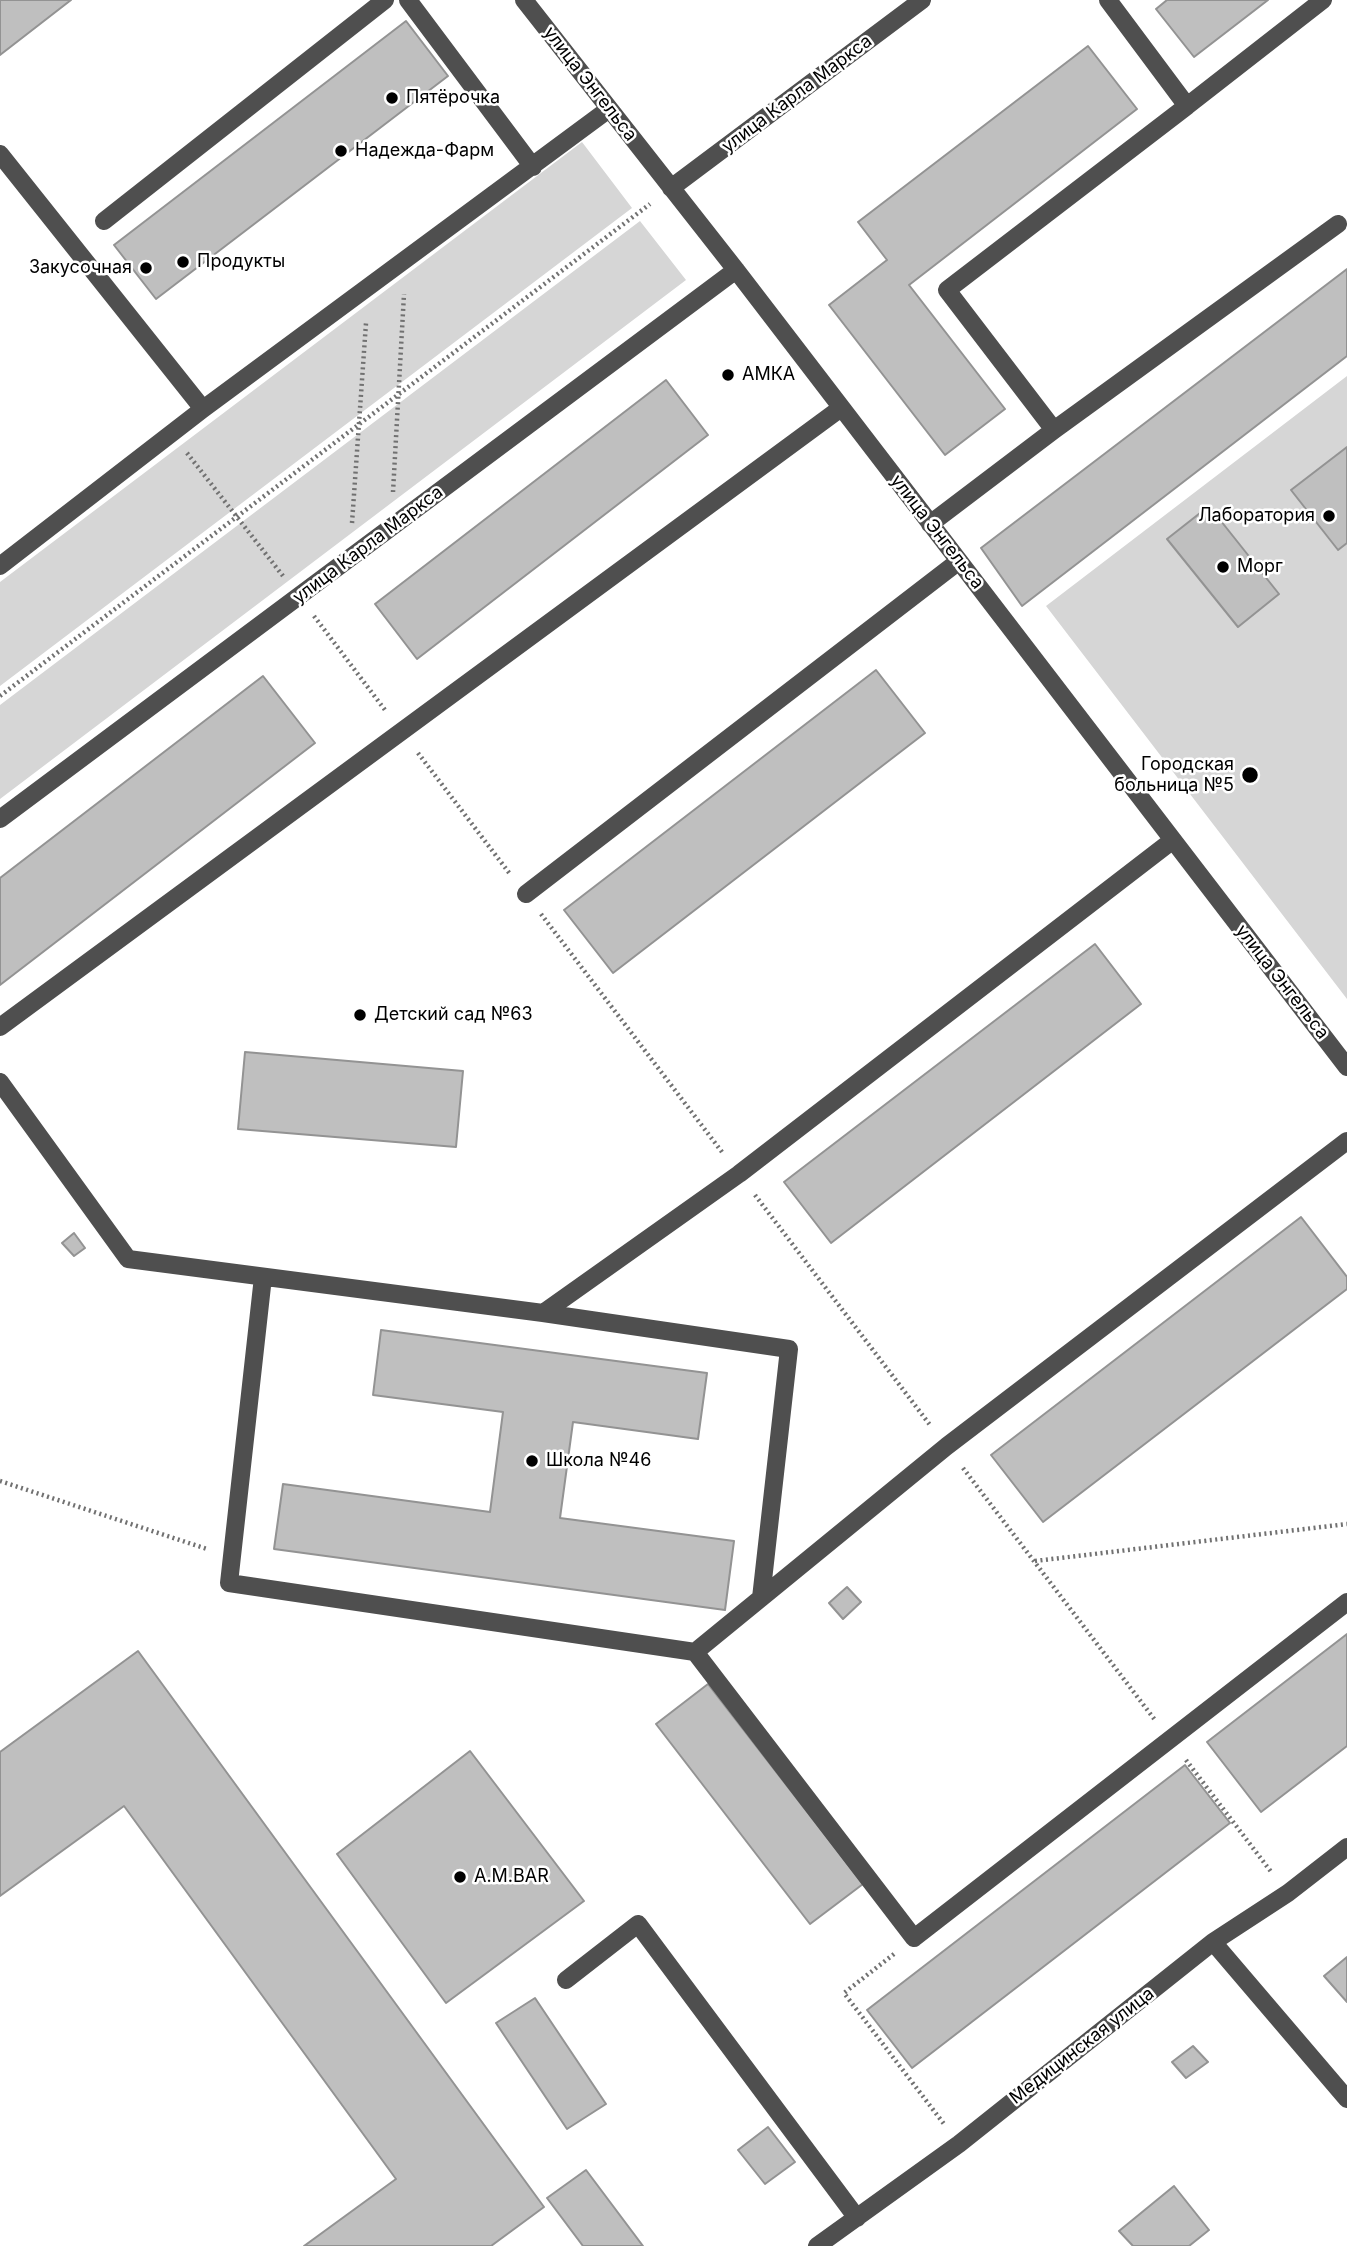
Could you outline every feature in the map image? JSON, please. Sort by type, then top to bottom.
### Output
[{"type":"street","points":[[104,221],[385,0]]},
{"type":"street","points":[[408,0],[533,167]]},
{"type":"street","name":"улица Энгельса","points":[[524,0],[736,270],[1347,1067]]},
{"type":"street","name":"улица Карла Маркса","points":[[671,188],[922,0]]},
{"type":"street","points":[[1108,0],[1187,106]]},
{"type":"street","points":[[1054,430],[947,289],[1323,0]]},
{"type":"street","points":[[0,566],[203,409],[609,109]]},
{"type":"street","points":[[0,155],[203,409]]},
{"type":"street","points":[[930,524],[1054,430],[1338,224]]},
{"type":"street","name":"улица Карла Маркса","points":[[0,819],[736,270]]},
{"type":"street","points":[[0,1027],[841,408]]},
{"type":"street","points":[[526,894],[959,561]]},
{"type":"street","points":[[543,1313],[739,1174],[1173,840]]},
{"type":"street","points":[[0,1082],[128,1259],[543,1313],[789,1349],[761,1598]]},
{"type":"street","points":[[695,1653],[947,1446],[1347,1141]]},
{"type":"street","points":[[263,1277],[229,1583],[695,1653],[914,1938],[1347,1602]]},
{"type":"street","name":"Медицинская улица","points":[[817,2246],[959,2144],[1213,1942],[1288,1893],[1347,1847]]},
{"type":"street","points":[[566,1980],[638,1924],[857,2218]]},
{"type":"street","points":[[1213,1942],[1347,2099]]},
{"type":"path","points":[[0,695],[671,188]]},
{"type":"path","points":[[391,527],[405,260]]},
{"type":"path","points":[[349,559],[369,287]]},
{"type":"path","points":[[0,1481],[215,1552],[229,1583]]},
{"type":"path","points":[[1034,1561],[1347,1524]]},
{"type":"path","points":[[914,1938],[844,1993],[959,2144]]},
{"type":"shaded area","points":[[582,142],[632,208],[0,686],[0,582]]},
{"type":"shaded area","points":[[640,221],[686,280],[0,799],[0,705]]},
{"type":"shaded area","name":"Городская больница №5","points":[[1347,376],[1347,447],[1291,490],[1337,550],[1347,543],[1347,999],[1046,606]]},
{"type":"building","points":[[0,0],[71,0],[0,55]]},
{"type":"building","points":[[1167,0],[1268,0],[1194,57],[1156,9]]},
{"type":"building","points":[[406,21],[448,76],[156,299],[114,245]]},
{"type":"building","points":[[1088,46],[1137,109],[909,285],[1005,409],[945,455],[829,305],[887,260],[858,222]]},
{"type":"building","points":[[1347,269],[1347,356],[1022,606],[981,548]]},
{"type":"building","points":[[666,380],[708,435],[417,659],[375,604]]},
{"type":"building","name":"Лаборатория","points":[[1347,447],[1347,543],[1338,550],[1291,490]]},
{"type":"building","name":"Морг","points":[[1209,506],[1279,594],[1238,627],[1167,539]]},
{"type":"building","points":[[876,670],[925,733],[613,973],[564,910]]},
{"type":"building","points":[[263,676],[315,743],[0,985],[0,878]]},
{"type":"building","points":[[1095,944],[1141,1004],[831,1243],[784,1182]]},
{"type":"building","points":[[245,1052],[463,1071],[456,1147],[238,1129]]},
{"type":"building","points":[[1301,1217],[1347,1277],[1347,1289],[1043,1522],[991,1455]]},
{"type":"building","points":[[74,1233],[85,1248],[74,1256],[62,1243]]},
{"type":"building","name":"Школа №46","points":[[381,1330],[707,1373],[698,1439],[573,1422],[560,1518],[734,1541],[725,1610],[274,1549],[283,1484],[490,1512],[503,1412],[373,1395]]},
{"type":"building","points":[[847,1587],[861,1602],[843,1619],[829,1603]]},
{"type":"building","points":[[1347,1634],[1347,1746],[1261,1812],[1207,1742]]},
{"type":"building","points":[[138,1651],[544,2207],[491,2246],[304,2246],[396,2179],[124,1806],[0,1896],[0,1752]]},
{"type":"building","points":[[708,1684],[863,1884],[810,1924],[656,1724]]},
{"type":"building","name":"А.М.BAR","points":[[470,1751],[584,1901],[446,2003],[337,1854]]},
{"type":"building","points":[[1185,1765],[1230,1823],[912,2068],[867,2010]]},
{"type":"building","points":[[1347,1957],[1347,2002],[1324,1976]]},
{"type":"building","points":[[535,1998],[606,2104],[567,2129],[496,2023]]},
{"type":"building","points":[[1193,2046],[1208,2062],[1186,2078],[1172,2062]]},
{"type":"building","points":[[768,2127],[795,2162],[765,2184],[738,2150]]},
{"type":"building","points":[[586,2170],[643,2246],[583,2246],[547,2198]]},
{"type":"building","points":[[1174,2186],[1209,2230],[1189,2246],[1133,2246],[1119,2231]]},
{"type":"place","name":"Пятёрочка","points":[[392,98]]},
{"type":"place","name":"Надежда-Фарм","points":[[341,151]]},
{"type":"place","name":"Продукты","points":[[183,262]]},
{"type":"place","name":"Закусочная","points":[[146,268]]},
{"type":"place","name":"АМКА","points":[[728,375]]},
{"type":"place","name":"Лаборатория","points":[[1329,516]]},
{"type":"place","name":"Морг","points":[[1223,567]]},
{"type":"place","name":"Городская больница №5","points":[[1250,775]]},
{"type":"place","name":"Детский сад №63","points":[[360,1015]]},
{"type":"place","name":"Школа №46","points":[[532,1461]]},
{"type":"place","name":"А.М.BAR","points":[[460,1877]]}]
